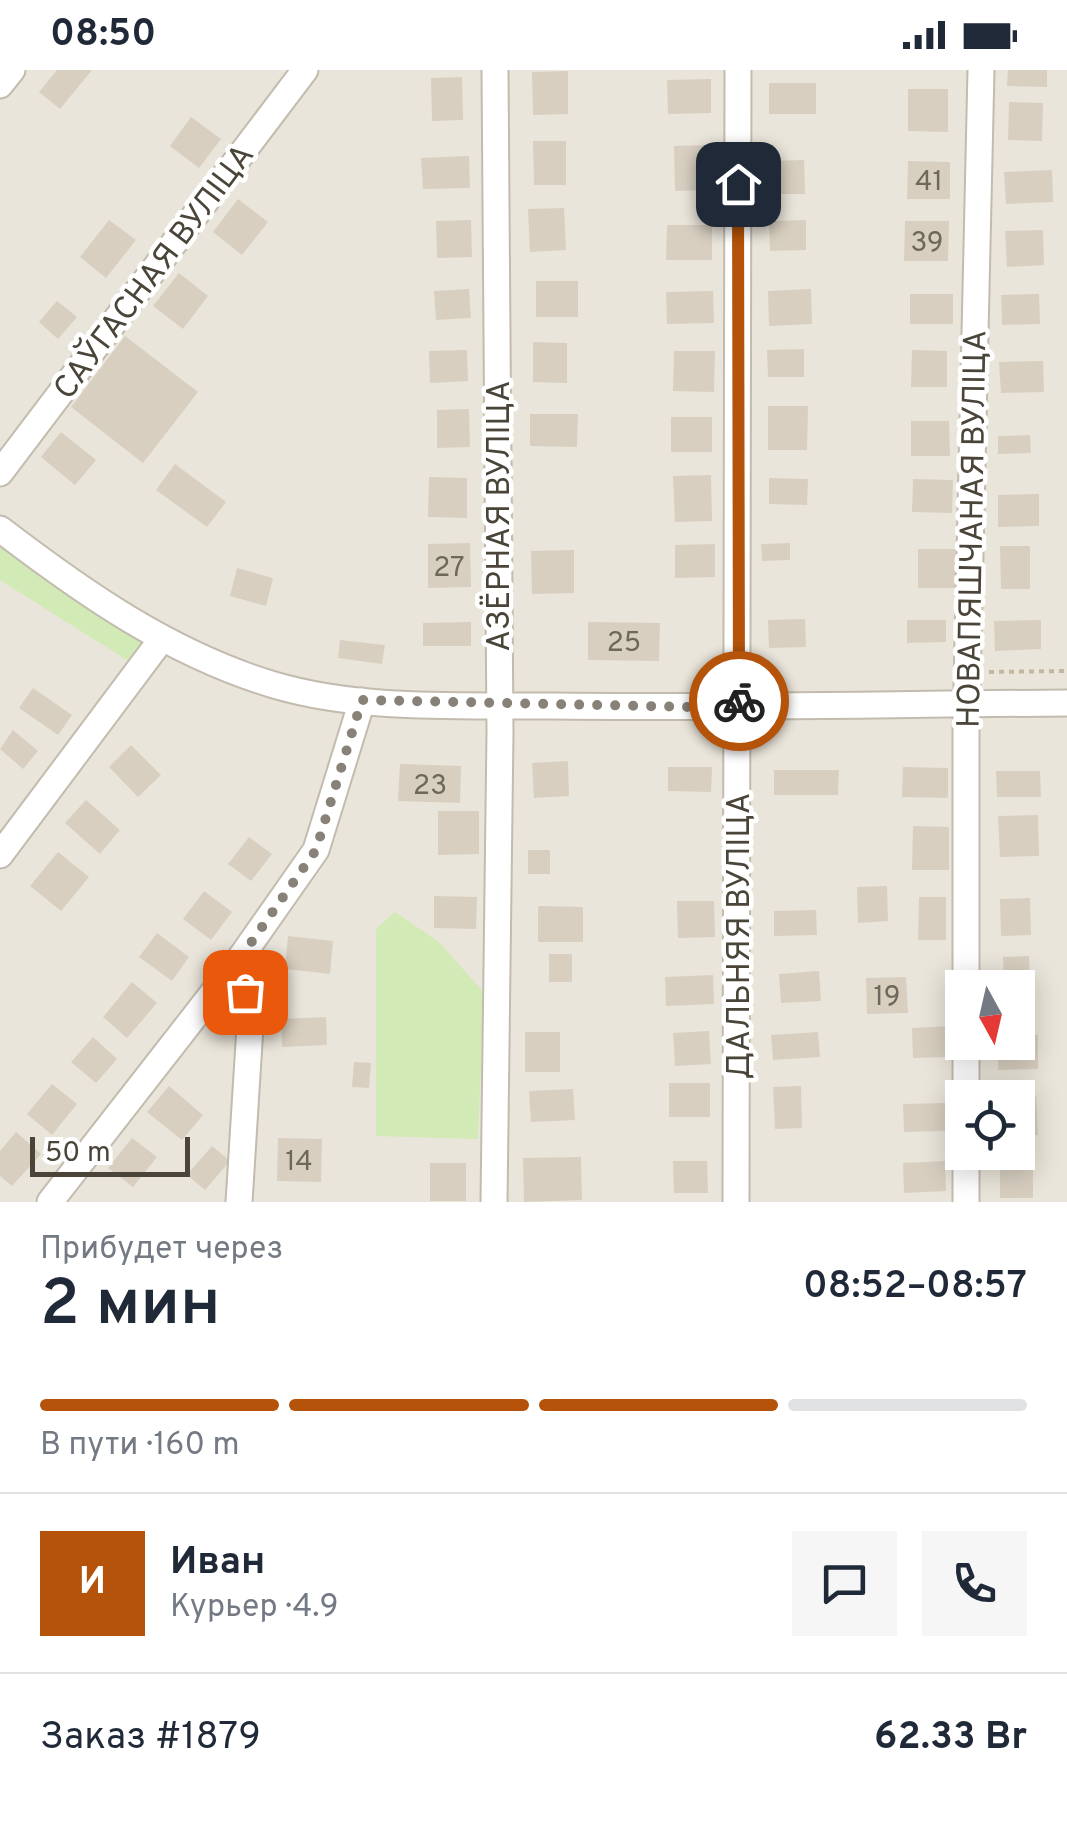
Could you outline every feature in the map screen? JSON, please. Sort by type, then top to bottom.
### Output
[{"type":"street","points":[[0,84],[12,70]]},
{"type":"street","name":"САЎГАСНАЯ ВУЛІЦА","points":[[0,473],[305,70]]},
{"type":"street","name":"АЗЁРНАЯ ВУЛІЦА","points":[[494,1202],[500,706],[495,70]]},
{"type":"street","name":"ДАЛЬНЯЯ ВУЛІЦА","points":[[736,1202],[738,70]]},
{"type":"street","name":"НОВАПЯШЧАНАЯ ВУЛІЦА","points":[[966,970],[967,704],[981,70]]},
{"type":"street","points":[[0,529],[66,579],[161,640],[278,686],[362,700],[500,706],[739,708],[1067,703]]},
{"type":"street","points":[[0,855],[161,640]]},
{"type":"street","points":[[50,1202],[241,957],[316,850],[362,700]]},
{"type":"street","points":[[239,1202],[250,1028],[241,957]]},
{"type":"street","points":[[966,1170],[966,1202]]},
{"type":"path","points":[[969,672],[1067,671]]},
{"type":"shaded area","points":[[0,70],[1067,70],[1067,1202],[0,1202]]},
{"type":"green space","points":[[0,544],[147,643],[130,662],[0,580]]},
{"type":"green space","points":[[395,912],[439,942],[484,993],[478,1139],[376,1136],[376,929]]},
{"type":"building","points":[[57,70],[92,70],[60,109],[39,92]]},
{"type":"building","points":[[1008,70],[1047,70],[1047,87],[1007,86]]},
{"type":"building","points":[[568,71],[568,114],[533,115],[532,72]]},
{"type":"building","points":[[462,77],[463,120],[432,121],[431,78]]},
{"type":"building","points":[[711,79],[711,113],[668,114],[667,80]]},
{"type":"building","points":[[769,83],[816,83],[816,114],[769,114]]},
{"type":"building","points":[[908,89],[948,89],[948,132],[908,131]]},
{"type":"building","points":[[1009,102],[1043,103],[1042,141],[1008,140]]},
{"type":"building","points":[[191,117],[221,139],[199,168],[170,146]]},
{"type":"building","points":[[533,141],[566,141],[566,185],[534,185]]},
{"type":"building","points":[[712,145],[713,190],[675,191],[674,146]]},
{"type":"building","points":[[469,156],[470,188],[423,189],[421,158]]},
{"type":"building","points":[[804,160],[805,194],[767,194],[767,161]]},
{"type":"building","points":[[908,161],[950,162],[950,199],[907,199]]},
{"type":"building","points":[[1052,170],[1053,202],[1006,204],[1004,172]]},
{"type":"building","points":[[238,199],[268,222],[242,255],[213,232]]},
{"type":"building","points":[[564,208],[566,250],[530,252],[528,209]]},
{"type":"building","points":[[109,220],[136,240],[106,278],[80,257]]},
{"type":"building","points":[[471,220],[472,257],[437,258],[436,221]]},
{"type":"building","points":[[806,220],[806,250],[770,251],[769,221]]},
{"type":"building","points":[[905,221],[949,221],[948,261],[904,261]]},
{"type":"building","points":[[667,225],[712,225],[712,260],[666,260]]},
{"type":"building","points":[[1043,230],[1044,265],[1007,267],[1005,231]]},
{"type":"building","points":[[179,273],[208,296],[183,329],[153,306]]},
{"type":"building","points":[[536,281],[578,281],[578,317],[536,317]]},
{"type":"building","points":[[469,289],[471,318],[436,320],[434,291]]},
{"type":"building","points":[[811,289],[812,324],[769,326],[768,291]]},
{"type":"building","points":[[713,291],[714,323],[667,324],[666,292]]},
{"type":"building","points":[[910,294],[953,294],[953,324],[910,324]]},
{"type":"building","points":[[1039,294],[1040,324],[1002,325],[1001,295]]},
{"type":"building","points":[[57,301],[77,317],[58,339],[39,322]]},
{"type":"building","points":[[125,336],[198,392],[143,463],[71,407]]},
{"type":"building","points":[[533,342],[567,343],[567,383],[533,382]]},
{"type":"building","points":[[804,349],[804,377],[768,377],[767,350]]},
{"type":"building","points":[[467,350],[468,381],[430,383],[429,351]]},
{"type":"building","points":[[912,350],[947,351],[947,387],[911,387]]},
{"type":"building","points":[[674,351],[715,351],[714,392],[673,391]]},
{"type":"building","points":[[1043,361],[1044,392],[1001,393],[999,362]]},
{"type":"building","points":[[768,406],[808,406],[807,450],[768,450]]},
{"type":"building","points":[[469,409],[470,447],[437,448],[437,410]]},
{"type":"building","points":[[530,414],[578,414],[577,447],[530,446]]},
{"type":"building","points":[[671,417],[712,417],[712,452],[671,452]]},
{"type":"building","points":[[911,421],[949,421],[950,456],[911,456]]},
{"type":"building","points":[[61,432],[96,460],[75,485],[41,457]]},
{"type":"building","points":[[1030,435],[1031,453],[998,454],[998,436]]},
{"type":"building","points":[[175,464],[226,502],[207,527],[156,490]]},
{"type":"building","points":[[711,475],[712,521],[675,522],[673,476]]},
{"type":"building","points":[[429,477],[467,478],[467,518],[428,517]]},
{"type":"building","points":[[769,478],[808,479],[807,505],[769,504]]},
{"type":"building","points":[[913,479],[953,480],[952,513],[912,512]]},
{"type":"building","points":[[1039,494],[1039,526],[998,527],[998,495]]},
{"type":"building","points":[[470,543],[471,587],[428,588],[428,544]]},
{"type":"building","points":[[790,543],[790,560],[762,561],[761,544]]},
{"type":"building","points":[[715,544],[715,577],[675,578],[675,545]]},
{"type":"building","points":[[1000,546],[1030,546],[1030,589],[1001,589]]},
{"type":"building","points":[[918,549],[955,549],[955,588],[918,588]]},
{"type":"building","points":[[574,550],[574,593],[532,594],[531,551]]},
{"type":"building","points":[[237,568],[273,578],[266,606],[230,596]]},
{"type":"building","points":[[805,619],[806,647],[769,648],[768,620]]},
{"type":"building","points":[[907,620],[946,620],[946,642],[907,643]]},
{"type":"building","points":[[1041,620],[1041,649],[995,651],[994,621]]},
{"type":"building","points":[[471,622],[471,646],[423,646],[423,623]]},
{"type":"building","points":[[588,622],[660,623],[659,661],[588,660]]},
{"type":"building","points":[[340,640],[385,645],[382,664],[338,658]]},
{"type":"building","points":[[33,688],[72,715],[58,735],[19,708]]},
{"type":"building","points":[[13,730],[38,751],[23,769],[0,749]]},
{"type":"building","points":[[131,745],[161,775],[138,797],[109,767]]},
{"type":"building","points":[[568,761],[569,796],[534,798],[532,763]]},
{"type":"building","points":[[400,764],[461,766],[460,803],[398,801]]},
{"type":"building","points":[[668,767],[712,767],[711,792],[668,791]]},
{"type":"building","points":[[903,767],[948,768],[948,798],[902,797]]},
{"type":"building","points":[[774,770],[839,770],[838,795],[774,795]]},
{"type":"building","points":[[996,771],[1040,771],[1041,797],[997,797]]},
{"type":"building","points":[[86,800],[120,830],[100,854],[65,823]]},
{"type":"building","points":[[438,811],[479,811],[479,854],[438,855]]},
{"type":"building","points":[[1038,815],[1039,856],[1000,857],[998,816]]},
{"type":"building","points":[[913,826],[949,827],[949,870],[912,870]]},
{"type":"building","points":[[249,837],[272,854],[251,881],[228,864]]},
{"type":"building","points":[[528,850],[550,850],[550,874],[528,874]]},
{"type":"building","points":[[58,852],[89,877],[61,911],[30,886]]},
{"type":"building","points":[[887,886],[888,921],[858,923],[857,887]]},
{"type":"building","points":[[204,891],[232,912],[211,940],[183,919]]},
{"type":"building","points":[[434,896],[477,897],[476,929],[434,928]]},
{"type":"building","points":[[919,897],[946,897],[946,940],[918,940]]},
{"type":"building","points":[[1030,898],[1031,935],[1001,936],[1000,899]]},
{"type":"building","points":[[677,901],[714,901],[715,937],[678,938]]},
{"type":"building","points":[[538,906],[583,907],[583,942],[538,942]]},
{"type":"building","points":[[816,910],[817,935],[774,936],[774,911]]},
{"type":"building","points":[[157,933],[189,957],[172,981],[139,957]]},
{"type":"building","points":[[288,936],[333,941],[330,974],[285,969]]},
{"type":"building","points":[[549,954],[572,954],[572,982],[549,982]]},
{"type":"building","points":[[1029,956],[1030,970],[1003,970],[1003,957]]},
{"type":"building","points":[[819,971],[821,1001],[781,1003],[779,974]]},
{"type":"building","points":[[713,975],[714,1004],[666,1006],[665,977]]},
{"type":"building","points":[[906,977],[908,1013],[867,1014],[866,978]]},
{"type":"building","points":[[132,982],[157,1003],[127,1038],[103,1017]]},
{"type":"building","points":[[326,1017],[327,1045],[282,1047],[281,1019]]},
{"type":"building","points":[[945,1026],[945,1057],[913,1058],[912,1028]]},
{"type":"building","points":[[709,1031],[711,1064],[675,1066],[673,1033]]},
{"type":"building","points":[[525,1032],[560,1032],[560,1072],[525,1072]]},
{"type":"building","points":[[818,1032],[820,1057],[773,1060],[771,1035]]},
{"type":"building","points":[[1038,1035],[1038,1069],[998,1070],[998,1060],[1035,1060]]},
{"type":"building","points":[[93,1037],[117,1059],[96,1083],[71,1062]]},
{"type":"building","points":[[354,1062],[371,1063],[369,1088],[352,1087]]},
{"type":"building","points":[[669,1083],[710,1083],[710,1117],[669,1117]]},
{"type":"building","points":[[52,1084],[77,1104],[52,1135],[27,1114]]},
{"type":"building","points":[[169,1086],[203,1115],[182,1140],[147,1112]]},
{"type":"building","points":[[801,1086],[802,1128],[775,1129],[773,1087]]},
{"type":"building","points":[[573,1089],[575,1120],[531,1122],[529,1091]]},
{"type":"building","points":[[1035,1096],[1038,1135],[1035,1135]]},
{"type":"building","points":[[945,1103],[945,1131],[904,1132],[903,1104]]},
{"type":"building","points":[[16,1132],[41,1154],[12,1186],[0,1176],[0,1151]]},
{"type":"building","points":[[132,1138],[157,1157],[133,1187],[108,1168]]},
{"type":"building","points":[[278,1138],[322,1139],[321,1182],[277,1181]]},
{"type":"building","points":[[212,1146],[230,1161],[205,1190],[187,1175]]},
{"type":"building","points":[[581,1157],[582,1200],[524,1202],[523,1158]]},
{"type":"building","points":[[673,1161],[707,1161],[708,1193],[674,1193]]},
{"type":"building","points":[[945,1161],[946,1191],[904,1193],[903,1163]]},
{"type":"building","points":[[430,1163],[466,1163],[466,1201],[430,1201]]},
{"type":"building","points":[[1000,1170],[1033,1170],[1033,1198],[1000,1198]]},
{"type":"way so far","points":[[245,992],[241,957],[316,850],[362,700],[500,706],[739,708],[739,701]]},
{"type":"route","points":[[738,184],[739,701]]}]
